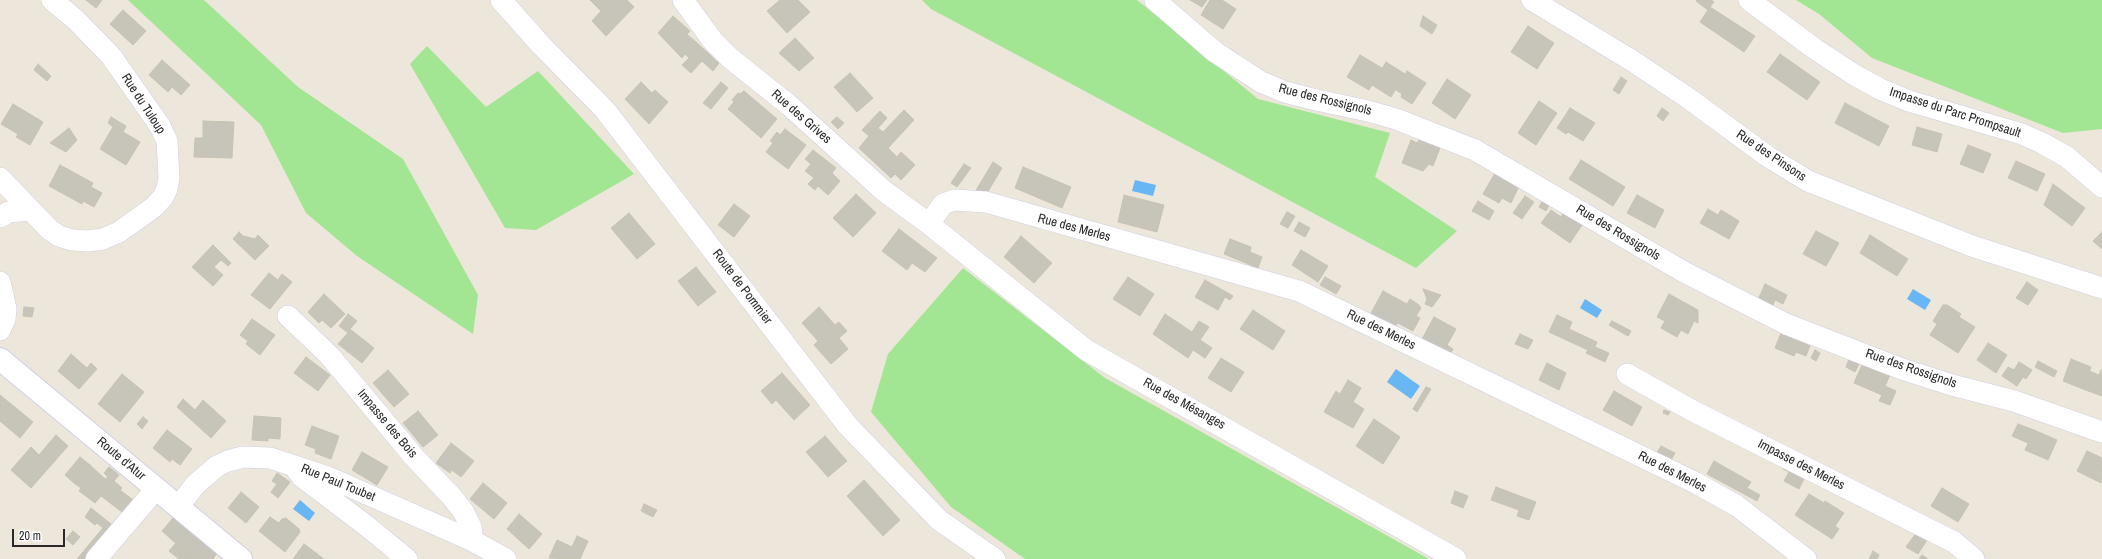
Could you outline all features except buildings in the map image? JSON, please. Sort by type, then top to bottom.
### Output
[{"type":"main road","name":"Route d'Atur","points":[[0,359],[178,507],[233,557]]},
{"type":"street","name":"Rue du Tuloup","points":[[0,178],[29,210],[50,230],[59,236],[88,241],[103,239],[119,232],[154,207],[163,197],[169,178],[166,142],[160,126],[110,56],[76,20],[52,0]]},
{"type":"street","name":"Route de Pommier","points":[[501,0],[541,45],[605,110],[848,426],[939,520],[995,559]]},
{"type":"street","name":"Rue des Grives","points":[[683,0],[713,41],[730,58],[790,106],[884,191],[929,224]]},
{"type":"street","name":"Rue des Rossignols","points":[[1155,0],[1215,52],[1261,82],[1305,98],[1368,111],[1396,119],[1475,150],[1684,272],[1786,324],[1902,369],[1952,385],[2014,402],[2102,432]]},
{"type":"street","name":"Rue des Pinsons","points":[[1532,0],[1631,60],[1688,98],[1767,156],[1808,181],[1972,246],[2102,288]]},
{"type":"street","name":"Impasse du Parc Prompsault","points":[[1749,0],[1815,49],[1853,74],[1880,89],[1909,101],[2022,134],[2067,156],[2102,186]]},
{"type":"street","name":"Rue des Merles","points":[[929,224],[943,204],[954,200],[986,202],[1299,291],[1696,483],[1737,506],[1806,559]]},
{"type":"street","points":[[0,217],[10,212],[29,210]]},
{"type":"street","name":"Rue des Mésanges","points":[[929,224],[1086,350],[1456,559]]},
{"type":"street","points":[[0,282],[6,309],[5,319],[0,330]]},
{"type":"street","name":"Impasse des Bois","points":[[288,316],[329,355],[415,458],[452,497],[463,511],[471,527],[473,541]]},
{"type":"street","name":"Impasse des Merles","points":[[1627,374],[1693,411],[1954,542],[1974,559]]},
{"type":"street","name":"Rue Paul Toubet","points":[[178,507],[206,474],[228,461],[257,456],[270,458],[328,477],[473,541],[506,559]]},
{"type":"street","points":[[293,465],[302,477],[368,527],[407,559]]},
{"type":"street","points":[[96,559],[156,489]]},
{"type":"green space","points":[[128,0],[204,0],[298,87],[403,159],[478,295],[473,334],[357,256],[306,213],[261,125]]},
{"type":"green space","points":[[922,0],[1137,0],[1258,99],[1390,133],[1375,177],[1457,231],[1416,268],[931,9]]},
{"type":"green space","points":[[1796,0],[2102,0],[2102,129],[2063,133],[1872,58],[1819,14]]},
{"type":"green space","points":[[427,46],[486,107],[538,71],[634,174],[536,230],[505,228],[410,64]]},
{"type":"green space","points":[[963,268],[1105,378],[1429,559],[1025,559],[951,507],[871,412],[888,354]]},
{"type":"water","points":[[1135,180],[1156,185],[1153,196],[1132,191]]},
{"type":"water","points":[[1913,289],[1931,300],[1925,310],[1907,299]]},
{"type":"water","points":[[1585,299],[1602,310],[1597,318],[1580,308]]},
{"type":"water","points":[[1396,369],[1420,386],[1411,399],[1387,382]]},
{"type":"water","points":[[300,500],[315,513],[309,521],[293,509]]}]
